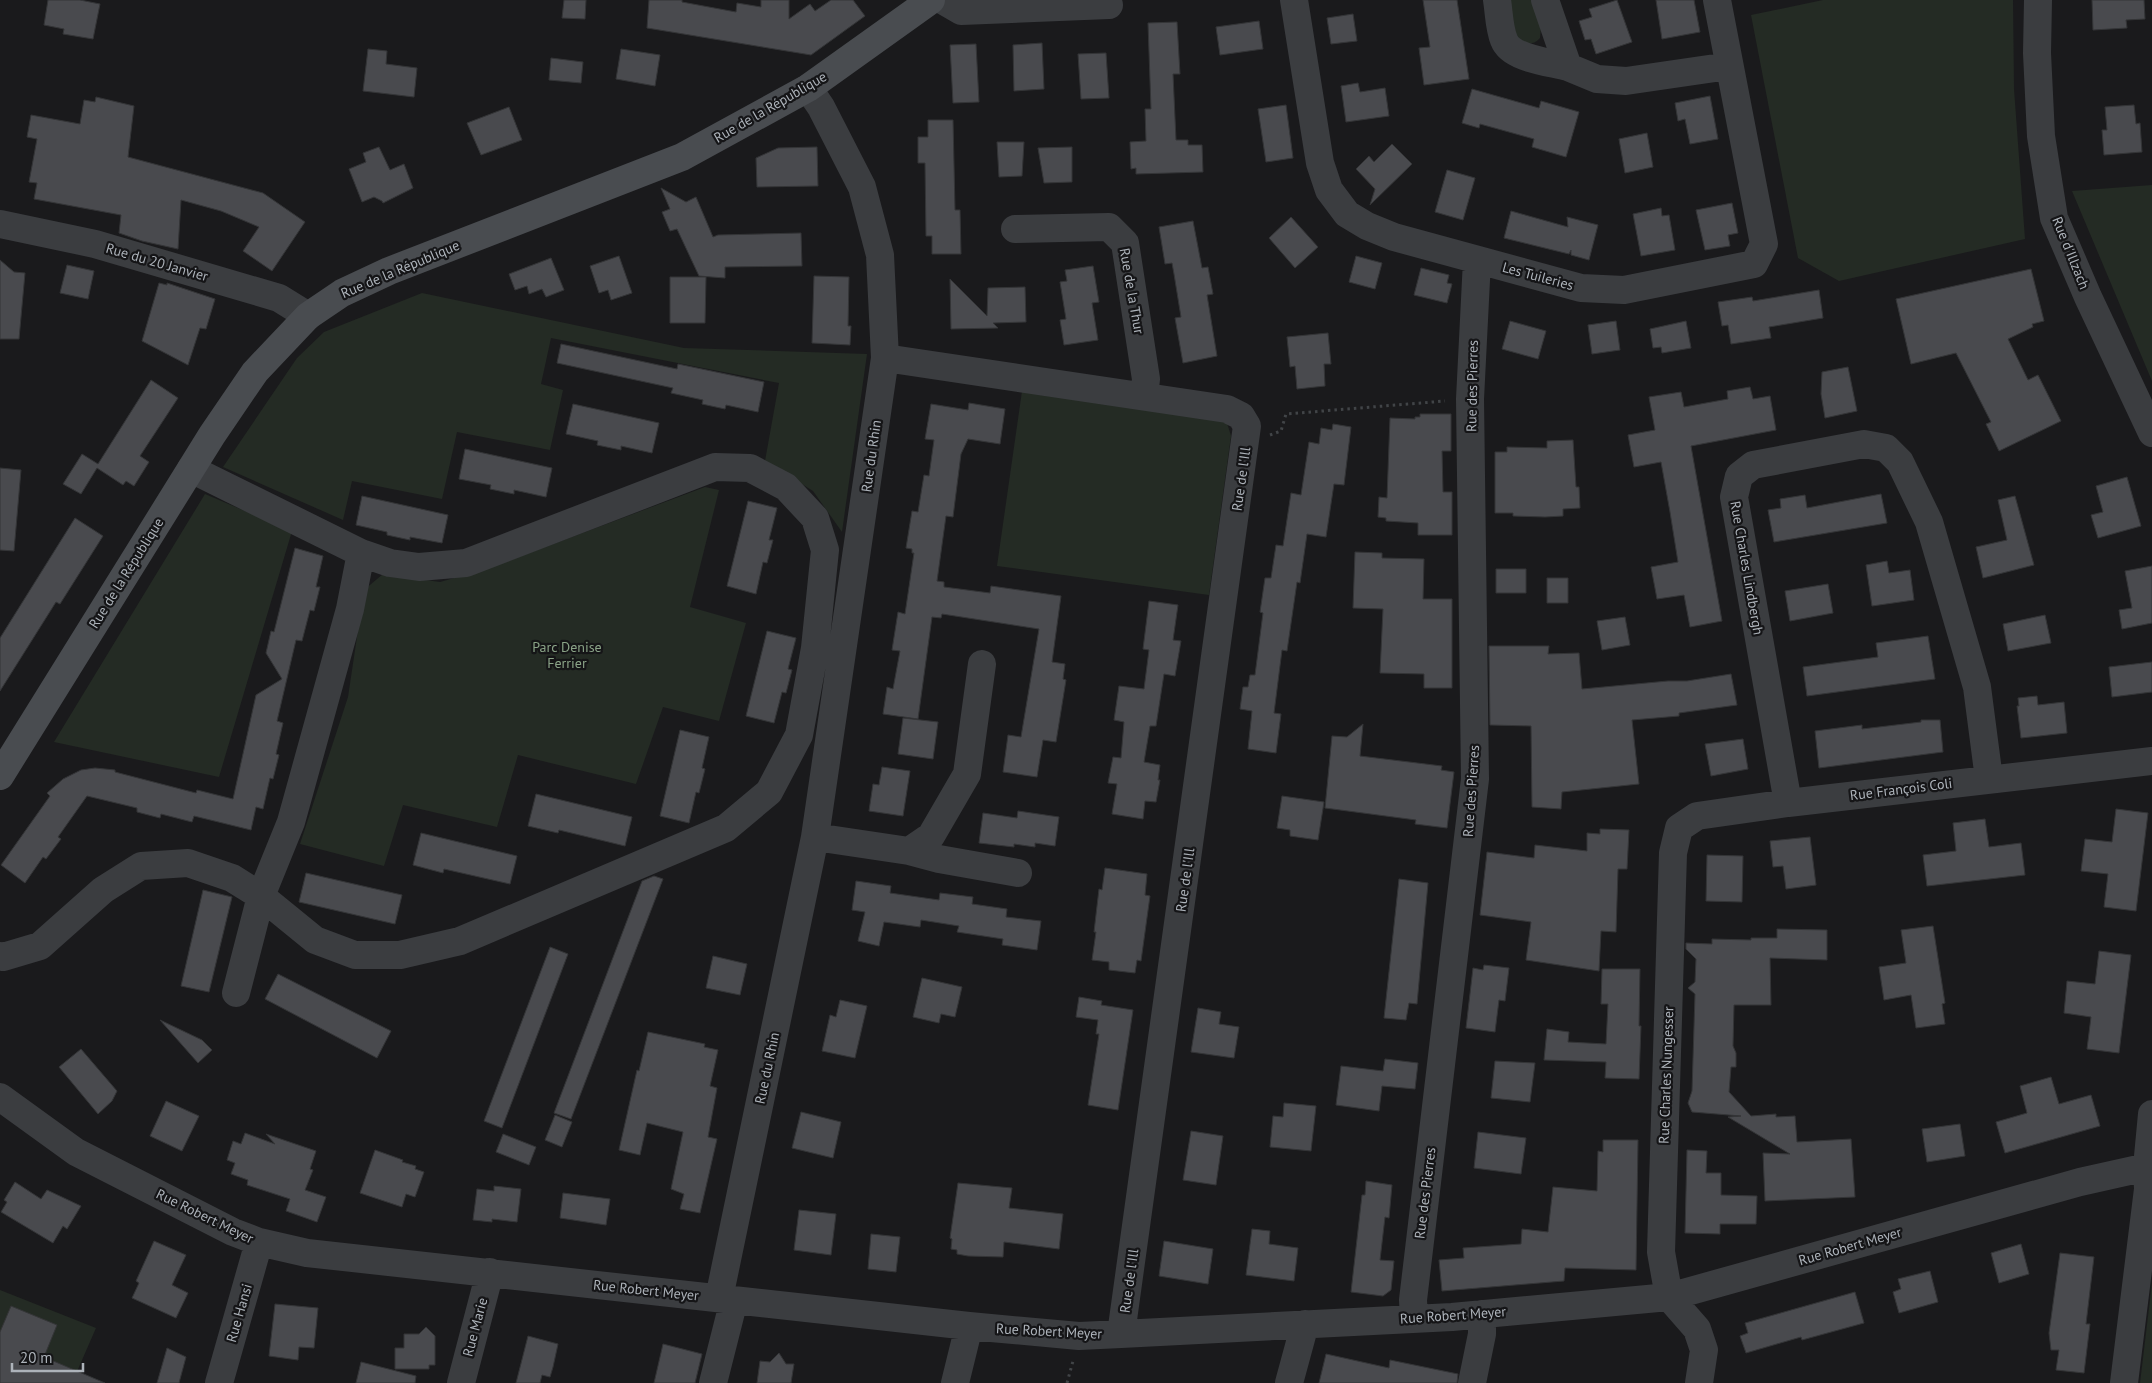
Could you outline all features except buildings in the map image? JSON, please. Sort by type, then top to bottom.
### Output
[{"type":"main road","name":"Rue de la République","points":[[0,776],[212,435],[255,372],[308,316],[342,293],[389,271],[682,156],[808,88],[932,0]]},
{"type":"street","points":[[942,0],[961,11],[1109,5]]},
{"type":"street","name":"Les Tuileries","points":[[1294,0],[1320,163],[1329,190],[1347,214],[1367,226],[1394,237],[1477,260],[1581,288],[1624,290],[1754,264],[1764,244],[1717,0]]},
{"type":"street","points":[[1498,0],[1504,40],[1510,50],[1518,54],[1568,66],[1597,79],[1626,81],[1729,66]]},
{"type":"street","points":[[1545,0],[1568,66]]},
{"type":"street","name":"Rue d'Illzach","points":[[2038,0],[2037,53],[2041,136],[2054,218],[2088,297],[2152,434]]},
{"type":"street","name":"Rue du Rhin","points":[[713,1383],[726,1299],[814,837],[885,358],[880,255],[862,186],[821,107],[808,88]]},
{"type":"street","name":"Rue du 20 Janvier","points":[[0,224],[95,244],[279,298],[308,316]]},
{"type":"street","name":"Rue de la Thur","points":[[1015,229],[1109,227],[1125,243],[1146,379],[1144,396]]},
{"type":"street","name":"Rue des Pierres","points":[[1414,1319],[1413,1300],[1474,779],[1470,399],[1477,260]]},
{"type":"street","points":[[885,358],[1227,409],[1241,416],[1247,434]]},
{"type":"street","name":"Rue de l'Ill","points":[[1121,1334],[1247,434]]},
{"type":"street","name":"Rue Charles Lindbergh","points":[[1788,803],[1734,497],[1739,476],[1753,464],[1864,444],[1886,448],[1900,462],[1930,522],[1977,687],[1989,779]]},
{"type":"street","points":[[0,956],[3,957],[40,946],[103,890],[141,866],[188,863],[232,878],[261,896],[315,940],[355,954],[400,955],[460,941],[726,828],[769,792],[799,735],[815,648],[826,550],[815,518],[786,486],[750,468],[715,466],[466,563],[419,567],[390,563],[361,552],[191,469]]},
{"type":"street","points":[[236,993],[261,896],[291,822],[350,609],[361,552]]},
{"type":"street","points":[[909,851],[931,836],[966,774],[982,664]]},
{"type":"street","name":"Rue François Coli","points":[[1673,853],[1679,828],[1697,816],[1788,803],[2152,761]]},
{"type":"street","points":[[814,837],[909,851],[939,859],[1018,873]]},
{"type":"street","name":"Rue Charles Nungesser","points":[[1669,1296],[1661,1252],[1673,853]]},
{"type":"street","name":"Rue Robert Meyer","points":[[0,1097],[76,1152],[233,1232],[259,1242],[307,1252],[969,1326],[1079,1336],[1414,1319],[1669,1296],[2080,1182],[2150,1166]]},
{"type":"street","points":[[2124,1383],[2148,1189],[2152,1114]]},
{"type":"street","name":"Rue Hansi","points":[[219,1383],[259,1242]]},
{"type":"street","name":"Rue Marie","points":[[461,1383],[490,1272]]},
{"type":"street","points":[[1669,1296],[1698,1329],[1704,1350],[1699,1383]]},
{"type":"street","points":[[1472,1383],[1482,1334],[1482,1314]]},
{"type":"street","points":[[1289,1383],[1304,1324]]},
{"type":"street","points":[[955,1383],[969,1326]]},
{"type":"path","points":[[1247,434],[1281,431],[1286,414],[1470,399]]},
{"type":"green space","points":[[1506,0],[1532,0],[1541,27],[1540,38],[1537,41],[1529,44],[1516,41]]},
{"type":"green space","points":[[1823,0],[2013,0],[2014,89],[2025,239],[1839,281],[1798,258],[1751,15]]},
{"type":"green space","points":[[2152,185],[2152,381],[2072,191]]},
{"type":"green space","points":[[422,293],[684,348],[867,354],[842,532],[813,491],[765,461],[779,383],[551,338],[541,384],[563,390],[550,450],[457,432],[442,499],[352,481],[343,520],[223,467],[297,358],[324,332]]},
{"type":"green space","points":[[1022,391],[1218,418],[1227,423],[1231,436],[1209,595],[997,566]]},
{"type":"green space","name":"Parc Denise Ferrier","points":[[705,487],[719,490],[690,607],[746,623],[719,721],[663,707],[636,784],[518,755],[497,827],[403,805],[384,866],[300,844],[348,697],[364,590],[383,574],[440,582],[489,568]]},
{"type":"green space","points":[[205,494],[292,531],[219,777],[54,742]]},
{"type":"green space","points":[[2152,1283],[2152,1383],[2140,1383]]},
{"type":"green space","points":[[0,1290],[96,1328],[72,1383],[0,1383]]}]
